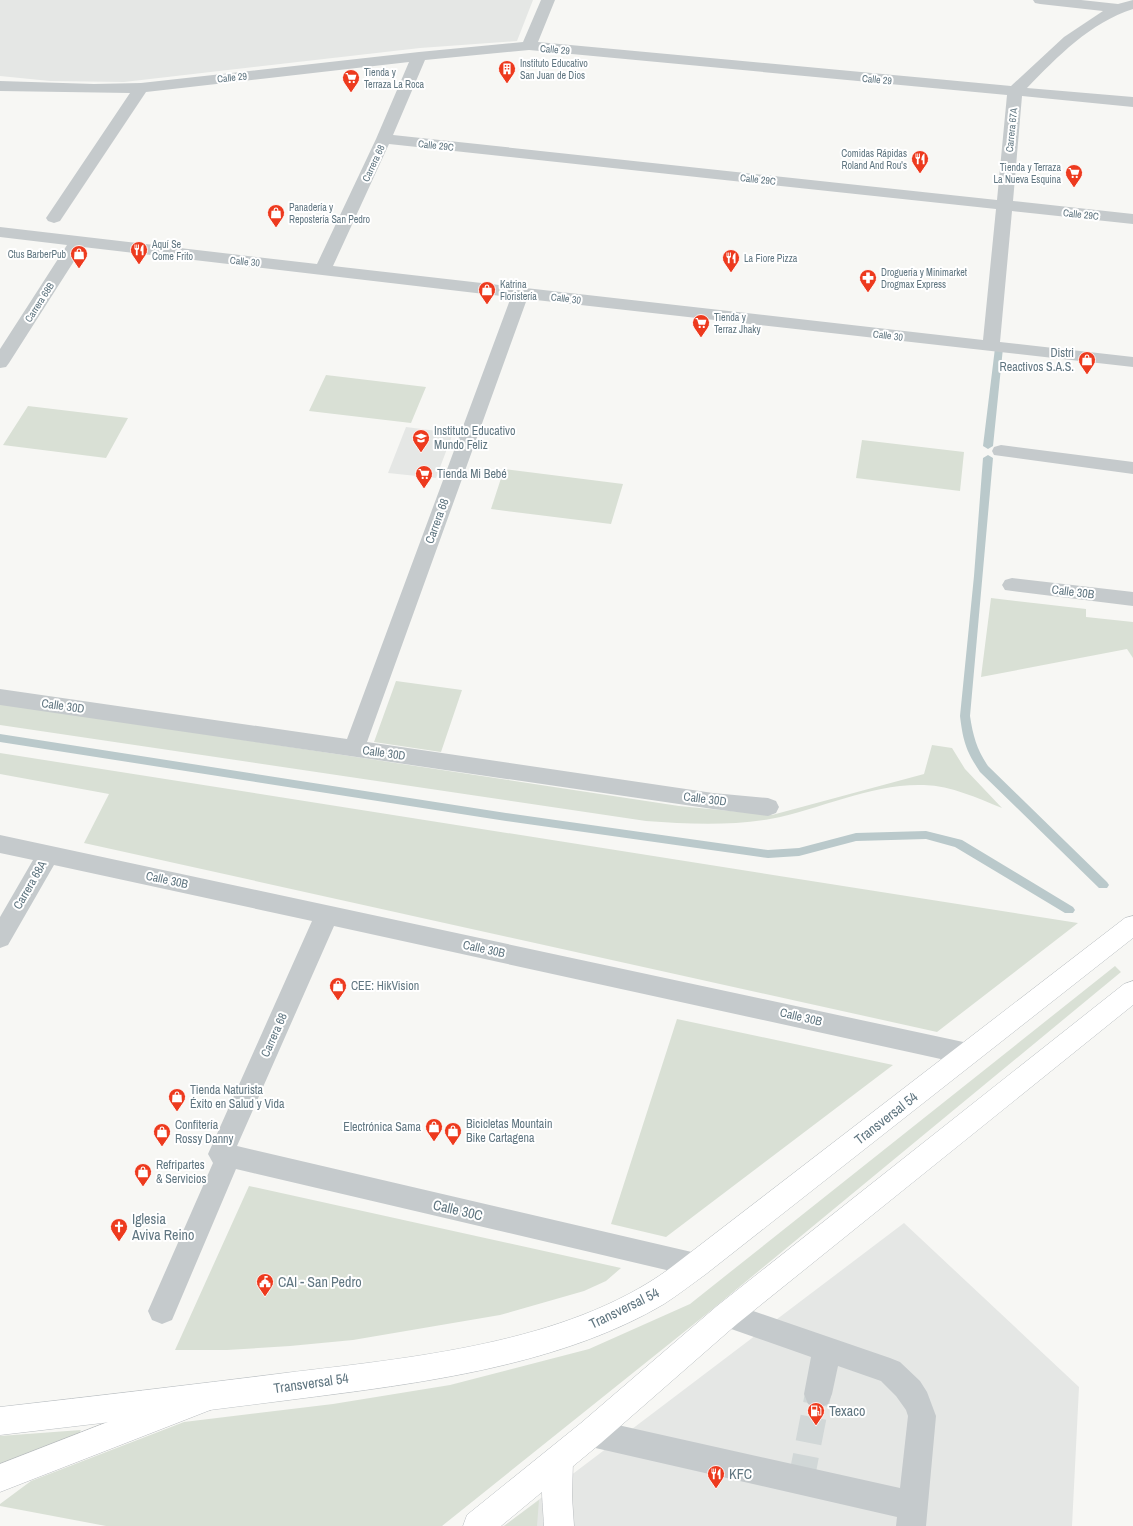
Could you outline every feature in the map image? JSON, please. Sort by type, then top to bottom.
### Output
[{"type":"main road","name":"Transversal 54","points":[[0,1421],[208,1397],[480,1358],[537,1344],[602,1321],[650,1297],[696,1265],[1133,925]]},
{"type":"main road","points":[[478,1526],[591,1434],[727,1315],[1133,991]]},
{"type":"main road","points":[[0,1478],[208,1397]]},
{"type":"main road","points":[[558,1460],[557,1497],[559,1526]]},
{"type":"street","points":[[529,46],[548,0]]},
{"type":"street","points":[[1040,0],[1133,4]]},
{"type":"street","name":"Carrera 67A","points":[[991,347],[1015,91],[1061,47],[1113,4]]},
{"type":"street","name":"Calle 29","points":[[0,86],[94,89],[141,88],[419,56],[529,46],[1133,102]]},
{"type":"street","name":"Carrera 68","points":[[323,269],[384,139],[419,56]]},
{"type":"street","points":[[54,218],[141,88]]},
{"type":"street","name":"Calle 29C","points":[[384,139],[1133,219]]},
{"type":"street","name":"Calle 30","points":[[0,232],[991,347],[1133,362]]},
{"type":"street","name":"Carrera 68B","points":[[0,363],[78,241]]},
{"type":"street","name":"Carrera 68","points":[[354,749],[521,292]]},
{"type":"street","points":[[1001,451],[1133,468]]},
{"type":"street","name":"Calle 30B","points":[[1012,585],[1133,599]]},
{"type":"street","name":"Calle 30D","points":[[0,697],[713,801],[768,807]]},
{"type":"street","name":"Calle 30B","points":[[0,844],[968,1054]]},
{"type":"street","name":"Carrera 68A","points":[[0,938],[48,854]]},
{"type":"street","name":"Carrera 68","points":[[162,1311],[225,1155],[327,915]]},
{"type":"street","name":"Calle 30C","points":[[225,1155],[696,1265]]},
{"type":"street","points":[[591,1434],[913,1516],[922,1416],[917,1400],[908,1386],[890,1371],[727,1315]]},
{"type":"street","points":[[818,1394],[827,1349]]},
{"type":"shaded area","points":[[0,0],[533,0],[517,41],[420,48],[124,82],[50,81],[0,76]]},
{"type":"shaded area","points":[[326,375],[426,387],[411,423],[309,411]]},
{"type":"shaded area","points":[[28,406],[128,418],[106,458],[3,445]]},
{"type":"shaded area","name":"Instituto Educativo Mundo Feliz","points":[[406,427],[453,433],[436,478],[388,473]]},
{"type":"shaded area","points":[[862,440],[964,452],[960,491],[856,478]]},
{"type":"shaded area","points":[[504,469],[623,484],[611,524],[491,509]]},
{"type":"shaded area","points":[[991,598],[1086,609],[1086,617],[1133,622],[1133,658],[1127,649],[981,677]]},
{"type":"shaded area","points":[[396,681],[462,690],[441,752],[374,742]]},
{"type":"shaded area","points":[[0,703],[679,806],[772,815],[924,774],[932,745],[952,748],[965,769],[1002,808],[954,790],[934,786],[905,785],[866,792],[789,815],[770,819],[739,823],[708,824],[646,821],[0,725]]},
{"type":"shaded area","points":[[0,753],[1078,923],[937,1032],[84,843],[109,794],[0,774]]},
{"type":"shaded area","points":[[1115,966],[1121,972],[709,1312],[442,1526],[106,1526],[0,1506],[0,1504],[31,1481],[184,1422],[333,1404],[450,1385],[589,1349],[690,1304]]},
{"type":"shaded area","points":[[677,1019],[893,1065],[666,1237],[611,1224]]},
{"type":"shaded area","points":[[249,1186],[621,1268],[606,1281],[584,1291],[500,1315],[353,1340],[227,1350],[175,1350]]},
{"type":"shaded area","points":[[904,1223],[1079,1387],[1072,1526],[504,1526]]},
{"type":"shaded area","points":[[81,1430],[76,1439],[0,1466],[0,1436]]},
{"type":"shaded area","points":[[539,1500],[537,1526],[504,1526]]},
{"type":"waterway","points":[[988,446],[999,348]]},
{"type":"waterway","points":[[978,575],[988,458]]},
{"type":"waterway","points":[[978,578],[965,716],[968,738],[973,753],[984,769],[1103,885]]},
{"type":"waterway","points":[[0,738],[506,817],[768,854],[799,852],[856,837],[926,835],[958,843],[1069,910]]},
{"type":"tunnel","points":[[801,1481],[818,1394]]},
{"type":"place","name":"Instituto Educativo San Juan de Dios","points":[[507,84]]},
{"type":"place","name":"Tienda y Terraza La Roca","points":[[351,93]]},
{"type":"place","name":"Comidas Rápidas Roland And Rou's","points":[[920,174]]},
{"type":"place","name":"Tienda y Terraza La Nueva Esquina","points":[[1074,188]]},
{"type":"place","name":"Panadería y Repostería San Pedro","points":[[276,228]]},
{"type":"place","name":"Aquí Se Come Frito","points":[[139,265]]},
{"type":"place","name":"Ctus BarberPub","points":[[79,269]]},
{"type":"place","name":"La Fiore Pizza","points":[[731,273]]},
{"type":"place","name":"Droguería y Minimarket Drogmax Express","points":[[868,293]]},
{"type":"place","name":"Katrina Floristería","points":[[487,305]]},
{"type":"place","name":"Tienda y Terraz Jhaky","points":[[701,338]]},
{"type":"place","name":"Distri Reactivos S.A.S.","points":[[1087,375]]},
{"type":"place","name":"Instituto Educativo Mundo Feliz","points":[[421,453]]},
{"type":"place","name":"Tienda Mi Bebé","points":[[424,489]]},
{"type":"place","name":"CEE: HikVision","points":[[338,1001]]},
{"type":"place","name":"Tienda Naturista Éxito en Salud y Vida","points":[[177,1112]]},
{"type":"place","name":"Electrónica Sama","points":[[434,1142]]},
{"type":"place","name":"Bicicletas Mountain Bike Cartagena","points":[[453,1146]]},
{"type":"place","name":"Confitería Rossy Danny","points":[[162,1147]]},
{"type":"place","name":"Refripartes & Servicios","points":[[143,1187]]},
{"type":"place","name":"Iglesia Aviva Reino","points":[[119,1242]]},
{"type":"place","name":"CAI - San Pedro","points":[[265,1297]]},
{"type":"place","name":"Texaco","points":[[816,1426]]},
{"type":"place","name":"KFC","points":[[716,1489]]}]
